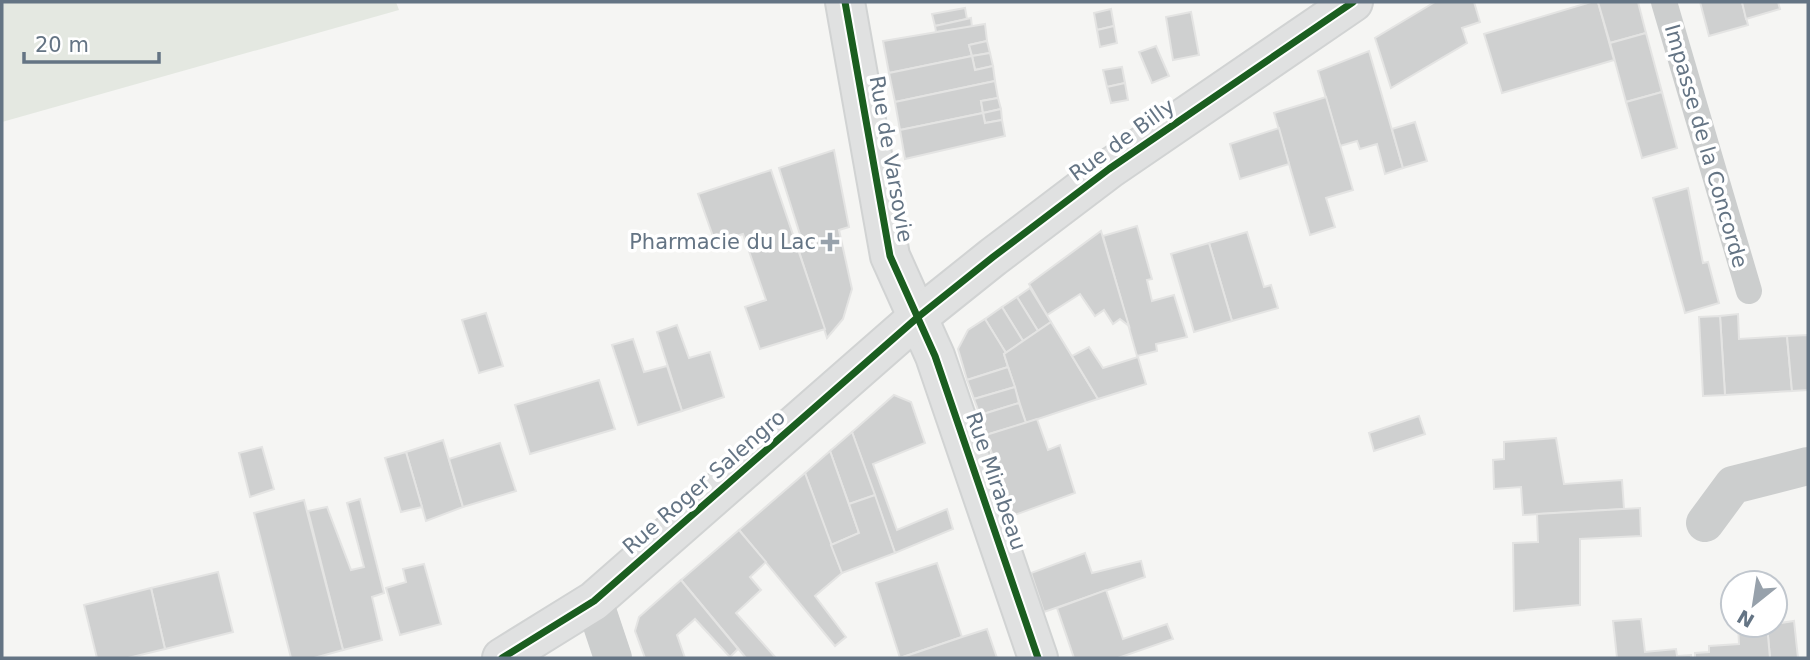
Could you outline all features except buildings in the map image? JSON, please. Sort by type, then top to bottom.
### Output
[{"type":"street","name":"Rue de Varsovie","points":[[845,2],[890,256],[918,317]]},
{"type":"street","name":"Rue de Billy","points":[[918,317],[1109,169],[1353,2]]},
{"type":"street","name":"Rue Roger Salengro","points":[[502,658],[594,601],[918,317]]},
{"type":"street","name":"Rue Mirabeau","points":[[918,317],[934,356],[1038,658]]},
{"type":"street","points":[[1705,523],[1733,485],[1808,466]]},
{"type":"street","points":[[594,601],[613,658]]},
{"type":"lane","name":"Impasse de la Concorde","points":[[1664,2],[1749,291]]},
{"type":"shaded area","points":[[2,2],[396,2],[399,10],[2,122]]},
{"type":"cycle path","points":[[845,2],[890,256],[935,356],[1038,658]]},
{"type":"cycle path","points":[[502,658],[594,601],[918,317],[993,257],[1109,169],[1353,2]]},
{"type":"place","name":"Pharmacie du Lac","points":[[830,242]]}]
